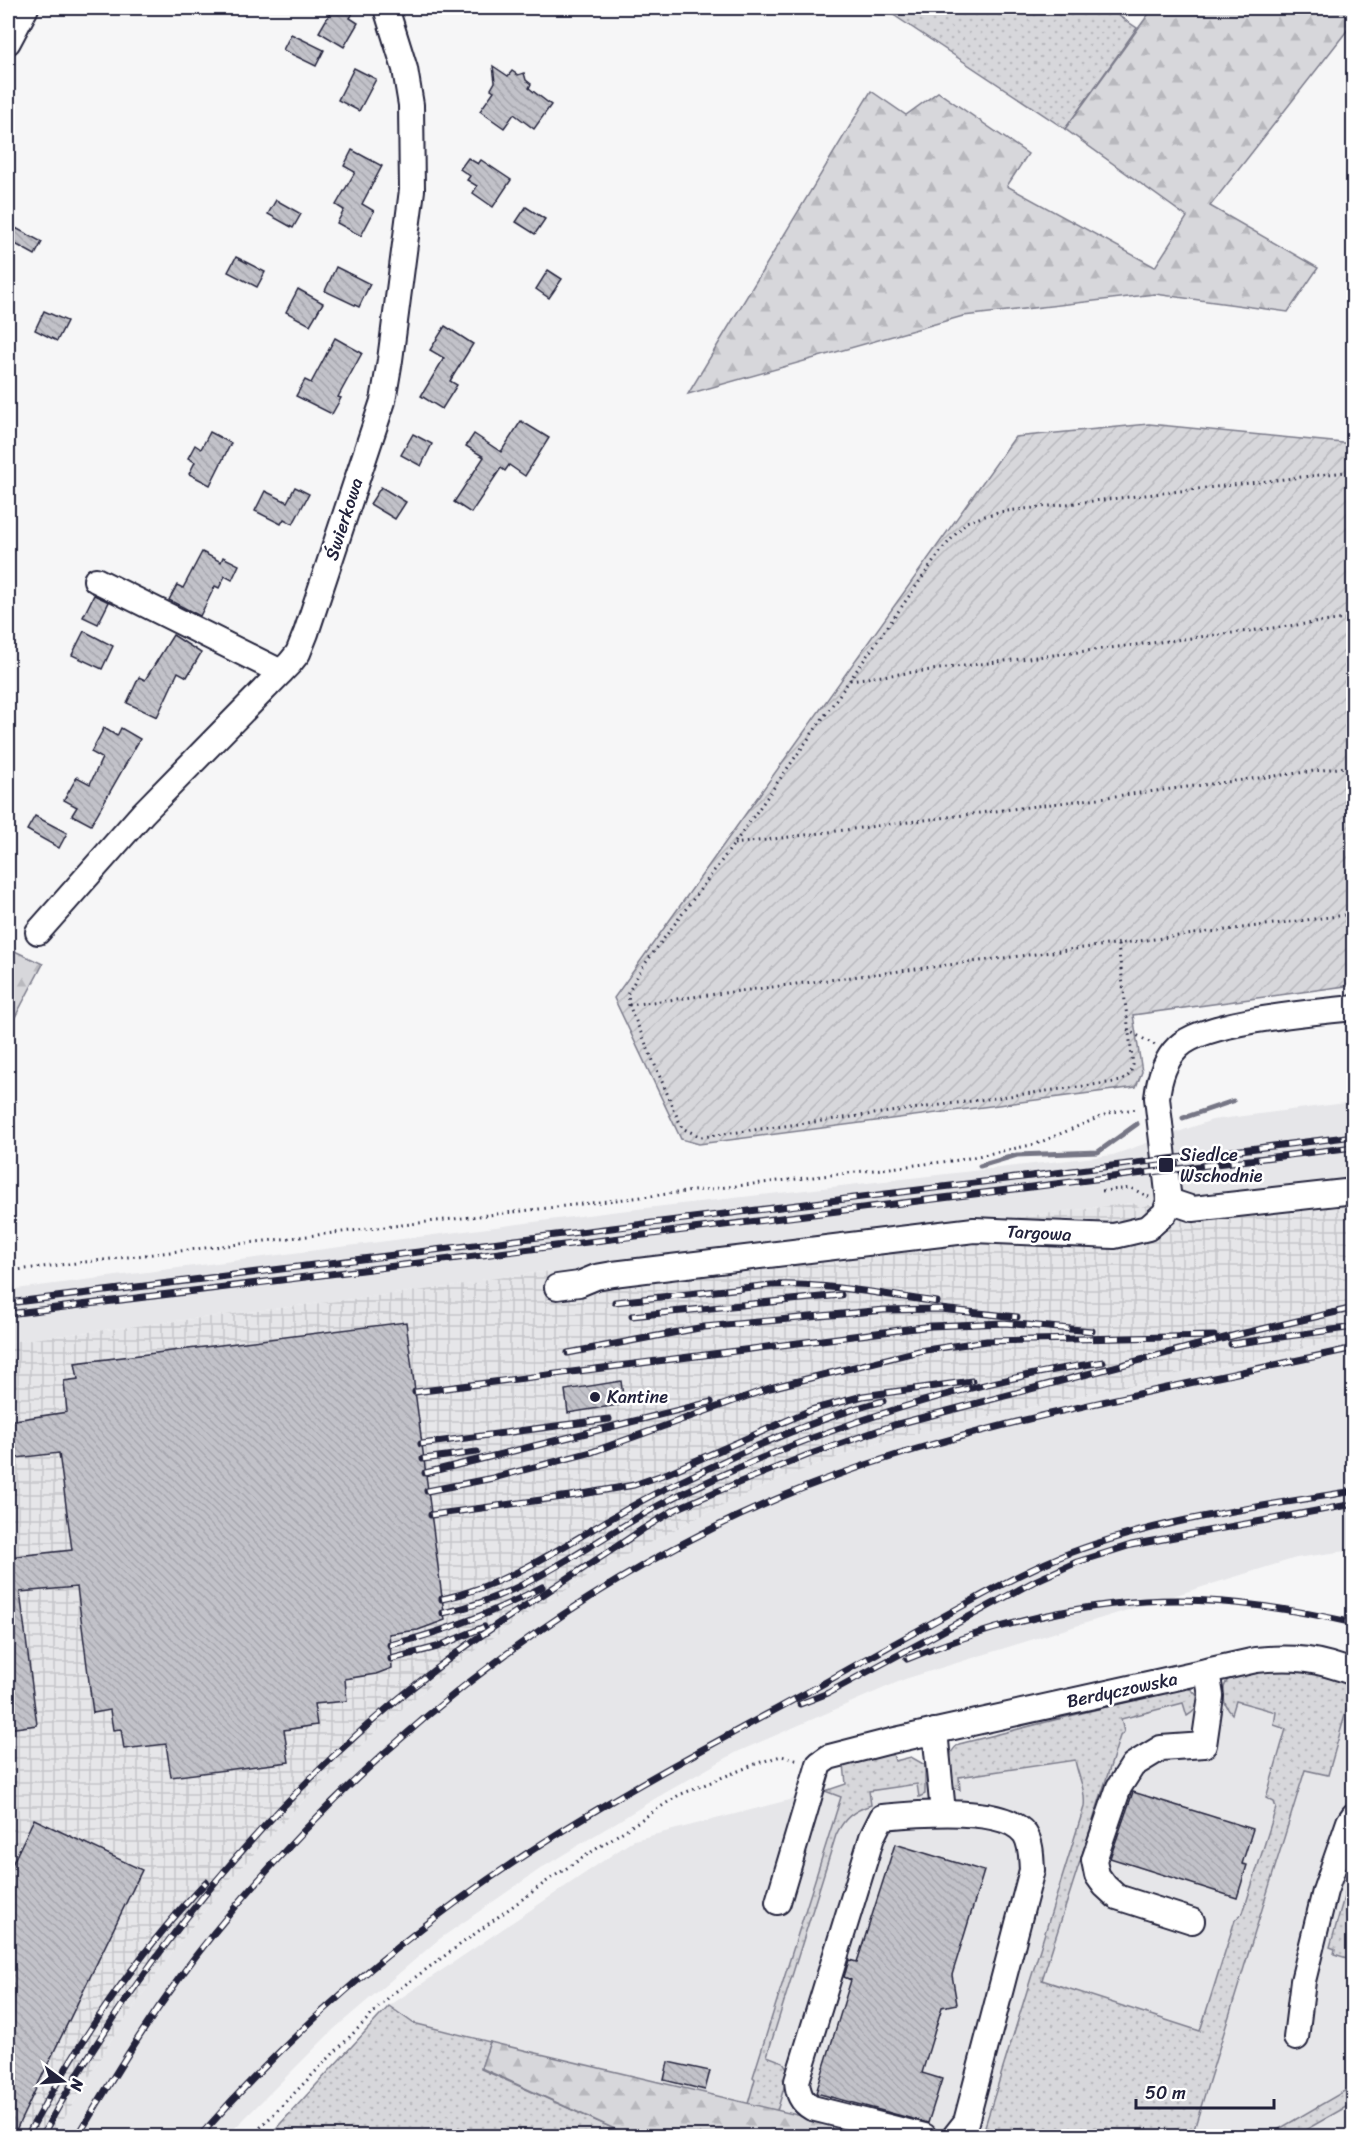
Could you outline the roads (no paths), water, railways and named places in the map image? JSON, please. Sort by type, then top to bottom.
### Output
[{"type":"street","points":[[8,42],[26,8]]},
{"type":"street","name":"Świerkowa","points":[[38,932],[143,813],[281,672],[298,653],[306,633],[383,401],[412,190],[411,105],[405,69],[386,8]]},
{"type":"street","points":[[96,580],[281,672]]},
{"type":"street","points":[[1353,1008],[1270,1018],[1222,1028],[1191,1038],[1179,1046],[1169,1059],[1158,1083],[1158,1107],[1169,1202],[1193,1209],[1353,1191]]},
{"type":"street","name":"Targowa","points":[[556,1287],[579,1284],[605,1275],[974,1230],[1114,1236],[1148,1228],[1165,1213],[1169,1202]]},
{"type":"street","name":"Berdyczowska","points":[[778,1902],[819,1764],[830,1757],[891,1741],[1256,1660],[1281,1658],[1327,1662],[1353,1672]]},
{"type":"street","points":[[1192,1921],[1118,1897],[1105,1886],[1097,1875],[1094,1860],[1119,1787],[1133,1765],[1161,1748],[1204,1745],[1210,1696],[1207,1671]]},
{"type":"street","points":[[935,1731],[943,1812]]},
{"type":"street","points":[[924,2136],[813,2108],[801,2099],[797,2081],[872,1837],[882,1817],[943,1812],[1002,1819],[1012,1823],[1024,1833],[1030,1846],[1032,1870],[966,2122],[955,2136]]},
{"type":"street","points":[[1296,2038],[1303,1981],[1325,1891],[1353,1815]]},
{"type":"waterway","points":[[1183,1118],[1233,1101]]},
{"type":"waterway","points":[[980,1166],[1017,1155],[1098,1152],[1137,1124]]},
{"type":"railway","points":[[8,1303],[1354,1136]]},
{"type":"railway","points":[[8,1314],[1354,1147]]},
{"type":"railway","points":[[615,1302],[771,1285],[854,1290],[937,1302]]},
{"type":"railway","points":[[632,1316],[841,1295]]},
{"type":"railway","points":[[42,2136],[80,2070],[166,1944],[264,1826],[318,1771],[374,1720],[458,1652],[643,1529],[676,1509],[713,1493],[808,1455],[894,1425],[1236,1335],[1354,1308]]},
{"type":"railway","points":[[568,1353],[704,1327],[884,1310],[940,1309],[1017,1317]]},
{"type":"railway","points":[[415,1392],[931,1326],[1005,1323],[1092,1331]]},
{"type":"railway","points":[[1231,1344],[1354,1327]]},
{"type":"railway","points":[[427,1491],[493,1478],[592,1452],[770,1388],[919,1351],[987,1341],[1214,1336]]},
{"type":"railway","points":[[78,2136],[125,2058],[176,1982],[213,1934],[279,1858],[350,1785],[426,1717],[507,1654],[592,1596],[680,1545],[772,1501],[866,1465],[1047,1415],[1354,1348]]},
{"type":"railway","points":[[443,1613],[507,1592],[566,1561],[652,1509],[783,1449],[941,1396],[994,1382],[1103,1362]]},
{"type":"railway","points":[[431,1515],[634,1485],[668,1473],[811,1410],[863,1396],[972,1381]]},
{"type":"railway","points":[[442,1599],[494,1583],[518,1572],[653,1495],[749,1450],[815,1422],[883,1401]]},
{"type":"railway","points":[[425,1473],[711,1402]]},
{"type":"railway","points":[[421,1444],[609,1419]]},
{"type":"railway","points":[[423,1459],[477,1452]]},
{"type":"railway","points":[[200,2136],[238,2094],[319,2015],[405,1942],[450,1907],[543,1843],[680,1762],[983,1595],[1055,1559],[1104,1541],[1174,1523],[1354,1491]]},
{"type":"railway","points":[[800,1704],[828,1693],[1035,1581],[1077,1562],[1131,1545],[1354,1504]]},
{"type":"railway","points":[[390,1645],[468,1621],[542,1587]]},
{"type":"railway","points":[[907,1659],[1005,1625],[1075,1610],[1144,1601],[1200,1600],[1244,1604],[1354,1623]]},
{"type":"railway","points":[[391,1659],[437,1647],[484,1627]]},
{"type":"railway","points":[[27,2136],[66,2068],[108,2003],[155,1941],[206,1882]]},
{"type":"place","name":"Siedlce Wschodnie","points":[[1166,1165]]},
{"type":"place","name":"Kantine","points":[[595,1397]]}]
